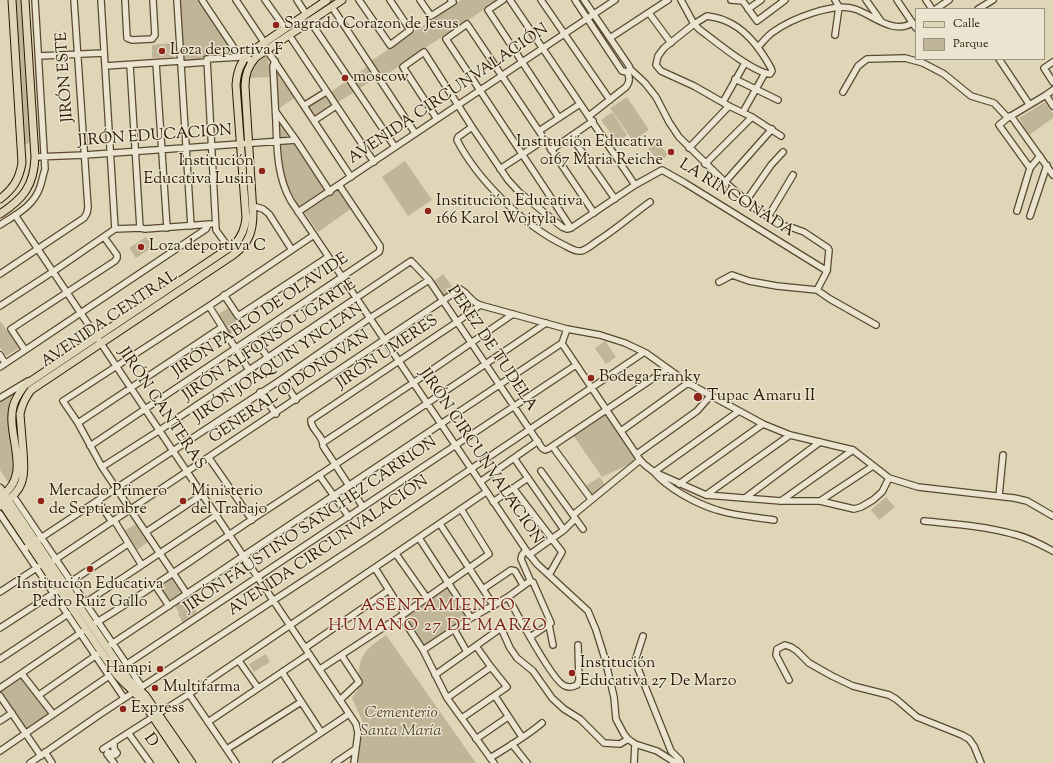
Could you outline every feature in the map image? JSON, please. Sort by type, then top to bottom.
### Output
[{"type":"main road","points":[[0,199],[10,191],[16,183],[22,164],[12,0]]},
{"type":"main road","points":[[0,214],[19,200],[32,179],[35,168],[25,0]]},
{"type":"main road","name":"AVENIDA CENTRAL","points":[[2,499],[13,484],[17,470],[12,417],[13,406],[20,391],[32,380],[193,273],[240,239],[246,225],[237,77],[243,57],[327,0]]},
{"type":"main road","points":[[252,62],[267,50],[342,0]]},
{"type":"main road","name":"AVENIDA CENTRAL","points":[[2,499],[18,490],[24,476],[20,414],[22,405],[31,390],[244,246],[250,236],[253,206],[245,78],[252,62]]},
{"type":"main road","points":[[193,273],[197,279]]},
{"type":"main road","points":[[2,499],[104,650],[116,674],[125,685],[138,690]]},
{"type":"main road","points":[[62,587],[82,605],[89,628]]},
{"type":"main road","points":[[104,650],[123,666],[129,680],[138,690],[140,698],[156,716],[192,763]]},
{"type":"main road","points":[[156,716],[184,763]]},
{"type":"street","points":[[0,225],[29,205],[36,197],[45,169],[35,0]]},
{"type":"street","name":"JIRÓN ESTE","points":[[0,274],[84,218],[87,213],[85,155],[74,0]]},
{"type":"street","points":[[101,0],[115,229]]},
{"type":"street","points":[[125,0],[127,38],[132,40],[154,38],[152,0]]},
{"type":"street","points":[[177,0],[192,226]]},
{"type":"street","points":[[202,0],[243,57],[252,62]]},
{"type":"street","points":[[236,0],[264,42]]},
{"type":"street","points":[[265,0],[285,28]]},
{"type":"street","points":[[297,0],[306,14]]},
{"type":"street","points":[[359,0],[390,45],[410,30],[390,0]]},
{"type":"street","points":[[420,0],[431,16],[452,1]]},
{"type":"street","points":[[503,0],[488,10],[521,63],[559,118]]},
{"type":"street","points":[[510,0],[635,184]]},
{"type":"street","points":[[541,0],[610,100]]},
{"type":"street","points":[[575,0],[622,71],[628,70],[645,83],[656,97],[679,137],[705,164],[746,201],[768,217],[784,226],[804,232],[828,248],[827,271],[817,290]]},
{"type":"street","points":[[551,150],[571,136],[628,85],[628,70],[610,38],[584,0]]},
{"type":"street","name":"AVENIDA CIRCUNVALACIÓN","points":[[298,212],[615,0]]},
{"type":"street","points":[[610,38],[668,0]]},
{"type":"street","points":[[732,0],[743,0],[757,21],[785,0]]},
{"type":"street","points":[[748,9],[761,0]]},
{"type":"street","points":[[835,0],[839,7],[835,36]]},
{"type":"street","points":[[866,0],[881,21]]},
{"type":"street","points":[[897,0],[915,27]]},
{"type":"street","points":[[937,8],[949,0]]},
{"type":"street","points":[[989,6],[993,0]]},
{"type":"street","points":[[684,1],[694,24],[699,29],[745,63],[765,73],[770,74],[772,72],[772,68],[758,47],[736,26],[724,20],[707,16],[694,24],[664,48],[658,56],[656,65],[661,70],[752,117],[781,136]]},
{"type":"street","points":[[332,7],[416,133]]},
{"type":"street","points":[[758,47],[771,33],[781,26],[821,11],[839,7],[854,9],[893,27],[900,28],[912,23]]},
{"type":"street","points":[[650,13],[671,42]]},
{"type":"street","points":[[310,21],[395,147]]},
{"type":"street","points":[[437,119],[403,67],[424,52],[500,169],[519,192],[562,227],[567,229],[571,228],[524,154],[446,39],[467,24],[594,213]]},
{"type":"street","points":[[289,35],[374,162]]},
{"type":"street","points":[[267,50],[315,120],[351,177]]},
{"type":"street","points":[[39,56],[104,53]]},
{"type":"street","points":[[105,66],[181,63],[243,57]]},
{"type":"street","points":[[843,92],[858,66],[867,59],[906,58],[923,63],[944,74],[971,96],[994,103],[1009,117],[1047,165],[1053,175]]},
{"type":"street","points":[[1000,60],[1029,104]]},
{"type":"street","points":[[207,61],[215,224],[216,230],[229,248]]},
{"type":"street","name":"JIRÓN CIRCUNVALACION","points":[[275,62],[273,66],[277,141],[283,184],[286,192],[486,492],[528,552],[549,575],[588,611],[605,659],[614,697],[618,725],[628,739],[635,744],[657,751],[676,763]]},
{"type":"street","points":[[1053,62],[1044,68],[1053,82]]},
{"type":"street","points":[[156,63],[167,228]]},
{"type":"street","points":[[723,102],[745,63]]},
{"type":"street","points":[[130,65],[140,228]]},
{"type":"street","points":[[743,112],[765,73]]},
{"type":"street","points":[[735,79],[778,100]]},
{"type":"street","points":[[1030,168],[999,125],[1029,104],[1053,90]]},
{"type":"street","points":[[305,105],[326,92]]},
{"type":"street","points":[[1046,95],[1053,106]]},
{"type":"street","points":[[539,132],[580,104]]},
{"type":"street","points":[[315,120],[336,106]]},
{"type":"street","points":[[689,148],[729,106]]},
{"type":"street","points":[[276,111],[330,192]]},
{"type":"street","points":[[705,164],[752,117]]},
{"type":"street","points":[[472,127],[456,140],[481,176],[530,223],[548,237],[575,250],[581,251],[596,242],[616,229],[650,202]]},
{"type":"street","points":[[725,182],[772,129]]},
{"type":"street","points":[[571,136],[614,199]]},
{"type":"street","name":"JIRÓN EDUCACION","points":[[35,157],[85,155],[296,140]]},
{"type":"street","points":[[500,169],[544,140]]},
{"type":"street","points":[[746,201],[783,152]]},
{"type":"street","points":[[1017,211],[1030,168],[1040,156]]},
{"type":"street","points":[[1030,216],[1047,165]]},
{"type":"street","name":"LA RINCONADA","points":[[571,228],[635,184],[659,171],[665,171],[827,271]]},
{"type":"street","points":[[768,217],[793,175]]},
{"type":"street","name":"JIRÓN PABLO DE OLAVIDE","points":[[90,446],[379,252],[380,246],[339,185]]},
{"type":"street","points":[[253,206],[263,209],[268,214],[292,250]]},
{"type":"street","name":"JIRÓN CANTERAS","points":[[15,215],[118,366],[145,409],[230,534],[358,728],[354,750],[354,763]]},
{"type":"street","points":[[0,367],[206,229],[208,224]]},
{"type":"street","points":[[0,306],[54,272],[115,229],[167,228],[215,224]]},
{"type":"street","points":[[187,594],[116,489],[78,423],[63,401],[209,306],[314,235]]},
{"type":"street","points":[[25,350],[11,329],[115,261],[117,255],[104,237]]},
{"type":"street","points":[[224,295],[238,316],[328,256]]},
{"type":"street","name":"PEREZ DE TUDELA","points":[[411,262],[430,280],[542,448],[545,450],[548,449],[607,410]]},
{"type":"street","name":"JIRÓN ALFONSO UGARTE","points":[[102,467],[160,430],[411,262]]},
{"type":"street","points":[[719,282],[732,275],[749,281],[777,286],[817,290],[876,325]]},
{"type":"street","name":"JIRÓN JOAQUIN YNCLAN","points":[[33,544],[260,392],[282,379],[370,318],[430,280]]},
{"type":"street","name":"GENERAL O'DONOVAN","points":[[0,592],[188,472],[460,289],[465,292],[470,300],[480,305]]},
{"type":"street","points":[[480,305],[619,341],[643,353],[646,353],[688,383],[763,424],[790,435],[853,450],[888,478],[918,487],[999,496],[1027,501],[1053,516]]},
{"type":"street","name":"JIRÓN UMERES","points":[[324,442],[310,422],[311,420],[480,305]]},
{"type":"street","points":[[209,306],[249,370]]},
{"type":"street","points":[[363,507],[323,446],[324,442],[513,314]]},
{"type":"street","points":[[0,688],[428,404],[546,323]]},
{"type":"street","points":[[78,423],[222,327]]},
{"type":"street","points":[[39,695],[168,606],[334,497],[562,343],[567,328]]},
{"type":"street","points":[[254,337],[268,358]]},
{"type":"street","points":[[562,343],[644,465],[654,472],[679,484],[706,495],[781,501],[820,501],[854,509],[873,500],[882,492],[888,478]]},
{"type":"street","name":"AVENIDA CIRCUNVALACIÓN","points":[[30,763],[124,698],[370,537],[643,353]]},
{"type":"street","points":[[0,355],[6,363]]},
{"type":"street","name":"JIRÓN FAUSTINO SANCHEZ CARRION","points":[[123,666],[576,365]]},
{"type":"street","points":[[607,410],[667,369]]},
{"type":"street","points":[[282,379],[296,400]]},
{"type":"street","points":[[0,398],[25,382],[32,380]]},
{"type":"street","points":[[621,431],[688,383]]},
{"type":"street","points":[[260,392],[276,414]]},
{"type":"street","points":[[637,454],[697,410],[711,395]]},
{"type":"street","points":[[654,472],[739,411]]},
{"type":"street","points":[[679,484],[763,424]]},
{"type":"street","points":[[706,495],[790,435]]},
{"type":"street","points":[[480,482],[538,441]]},
{"type":"street","points":[[745,498],[820,442]]},
{"type":"street","points":[[555,450],[591,499]]},
{"type":"street","points":[[781,501],[853,450]]},
{"type":"street","points":[[999,496],[1003,455]]},
{"type":"street","points":[[209,458],[252,520]]},
{"type":"street","points":[[514,458],[564,530]]},
{"type":"street","points":[[530,637],[551,623],[530,581],[521,559],[522,555],[551,540],[564,530],[591,499],[640,460]]},
{"type":"street","points":[[820,501],[873,466]]},
{"type":"street","points":[[541,471],[583,528]]},
{"type":"street","points":[[654,472],[661,481],[680,494],[716,510],[774,520]]},
{"type":"street","points":[[320,475],[349,517]]},
{"type":"street","points":[[493,502],[528,478]]},
{"type":"street","points":[[513,488],[551,540],[562,552],[549,575]]},
{"type":"street","points":[[104,749],[114,744],[239,661],[486,492]]},
{"type":"street","points":[[146,532],[203,494]]},
{"type":"street","points":[[16,500],[33,544],[62,587],[68,614],[89,628],[104,650],[109,676],[124,698]]},
{"type":"street","points":[[98,501],[141,564]]},
{"type":"street","points":[[320,669],[342,656],[489,554],[461,509]]},
{"type":"street","points":[[0,514],[33,544]]},
{"type":"street","points":[[82,605],[141,564],[217,515]]},
{"type":"street","points":[[924,521],[983,527],[1027,538],[1053,551]]},
{"type":"street","points":[[440,524],[494,606]]},
{"type":"street","points":[[419,538],[471,618]]},
{"type":"street","points":[[0,628],[128,544]]},
{"type":"street","points":[[396,554],[427,598]]},
{"type":"street","points":[[375,568],[390,590],[447,698],[492,760],[542,723]]},
{"type":"street","points":[[483,589],[511,570],[515,571],[523,585]]},
{"type":"street","points":[[422,650],[471,618],[494,606],[530,581]]},
{"type":"street","points":[[155,585],[168,606]]},
{"type":"street","points":[[305,648],[390,590]]},
{"type":"street","points":[[508,597],[530,637],[560,683],[565,686],[571,687],[577,685],[579,680],[578,645]]},
{"type":"street","points":[[0,659],[68,614]]},
{"type":"street","points":[[548,625],[553,645]]},
{"type":"street","points":[[435,675],[501,628],[510,648],[517,658],[533,671],[552,698],[580,719],[604,742],[620,744],[628,739]]},
{"type":"street","points":[[454,629],[467,652]]},
{"type":"street","points":[[643,636],[635,661],[671,751],[681,763]]},
{"type":"street","points":[[789,680],[776,655],[777,649],[785,645],[797,651],[809,663],[832,676],[853,686],[889,695],[917,717],[962,735],[974,746],[981,763]]},
{"type":"street","points":[[462,718],[507,687],[476,646]]},
{"type":"street","points":[[208,722],[309,654]]},
{"type":"street","points":[[340,700],[359,682],[342,656]]},
{"type":"street","points":[[239,661],[258,688]]},
{"type":"street","points":[[447,698],[491,667]]},
{"type":"street","points":[[282,672],[321,732]]},
{"type":"street","points":[[22,674],[53,714]]},
{"type":"street","points":[[0,751],[109,676]]},
{"type":"street","points":[[189,694],[236,763]]},
{"type":"street","points":[[0,696],[25,734],[52,763]]},
{"type":"street","points":[[494,696],[522,737]]},
{"type":"street","points":[[227,749],[301,702]]},
{"type":"street","points":[[0,721],[12,713]]},
{"type":"street","points":[[276,763],[349,714]]},
{"type":"street","points":[[476,739],[508,717]]},
{"type":"street","name":"D","points":[[129,734],[150,763]]},
{"type":"street","points":[[114,744],[114,749],[117,753],[116,755],[108,752],[107,754],[114,763]]},
{"type":"street","points":[[512,744],[527,763]]},
{"type":"street","points":[[634,763],[635,744]]},
{"type":"street","points":[[335,763],[354,750]]},
{"type":"green space","points":[[15,0],[21,0],[30,142],[24,146]]},
{"type":"green space","points":[[178,0],[201,0],[237,56],[182,63]]},
{"type":"green space","points":[[330,0],[337,0],[253,57],[251,55]]},
{"type":"green space","points":[[461,0],[499,0],[425,48],[424,51],[382,77],[371,61]]},
{"type":"green space","name":"Loza deportiva F","points":[[172,43],[173,57],[152,58],[152,45]]},
{"type":"green space","points":[[267,55],[271,77],[248,78],[252,67]]},
{"type":"green space","points":[[243,63],[247,65],[246,136],[241,137],[238,82]]},
{"type":"green space","points":[[370,65],[377,77],[359,89],[351,77]]},
{"type":"green space","points":[[276,67],[296,97],[278,109],[275,68]]},
{"type":"green space","points":[[348,80],[355,92],[336,103],[329,93]]},
{"type":"green space","points":[[326,94],[334,106],[316,118],[308,106]]},
{"type":"green space","points":[[627,97],[649,130],[633,141],[610,108]]},
{"type":"green space","points":[[1045,102],[1053,114],[1053,118],[1029,135],[1019,118]]},
{"type":"green space","points":[[612,112],[627,135],[617,142],[601,120]]},
{"type":"green space","points":[[279,119],[290,137],[280,138]]},
{"type":"green space","points":[[280,142],[295,142],[327,190],[300,209],[284,180]]},
{"type":"green space","points":[[656,142],[668,154],[661,162],[648,149]]},
{"type":"green space","points":[[246,149],[251,215],[250,229],[241,246],[198,275],[195,274],[243,237],[242,150]]},
{"type":"green space","points":[[405,161],[432,200],[408,216],[382,177]]},
{"type":"green space","points":[[339,189],[352,208],[318,232],[304,212]]},
{"type":"green space","name":"Loza deportiva C","points":[[146,237],[153,247],[136,258],[129,248]]},
{"type":"green space","points":[[443,274],[455,290],[445,298],[433,282]]},
{"type":"green space","points":[[188,277],[190,280],[103,338],[101,335]]},
{"type":"green space","points":[[228,308],[241,327],[229,334],[217,315]]},
{"type":"green space","points":[[0,322],[19,348],[6,356],[0,347]]},
{"type":"green space","points":[[605,341],[616,357],[606,364],[595,348]]},
{"type":"green space","points":[[40,377],[42,379],[21,399],[23,473],[16,489],[14,486],[15,412],[19,400],[24,392]]},
{"type":"green space","points":[[22,385],[14,400],[15,471],[9,484],[0,470],[0,400]]},
{"type":"green space","points":[[606,413],[636,460],[602,477],[573,435]]},
{"type":"green space","points":[[600,477],[606,487],[590,496],[584,487]]},
{"type":"green space","points":[[886,497],[895,507],[879,520],[871,510]]},
{"type":"green space","points":[[136,524],[148,542],[137,550],[124,531]]},
{"type":"green space","points":[[173,574],[185,594],[170,604],[157,585]]},
{"type":"green space","points":[[449,586],[467,616],[424,646],[404,616]]},
{"type":"green space","points":[[187,596],[197,612],[183,623],[174,604]]},
{"type":"green space","name":"Cementerio Santa María","points":[[386,635],[476,763],[359,763],[358,754],[364,725],[352,698],[360,687],[359,669],[363,656],[372,646]]},
{"type":"green space","points":[[266,654],[270,662],[254,672],[249,664]]},
{"type":"green space","points":[[22,676],[49,712],[49,714],[26,729],[0,691]]},
{"type":"place","name":"Sagrado Corazon de Jesus","points":[[276,25]]},
{"type":"place","name":"Loza deportiva F","points":[[162,51]]},
{"type":"place","name":"moscow","points":[[345,78]]},
{"type":"place","name":"Institución Educativa 0167 Maria Reiche","points":[[671,152]]},
{"type":"place","name":"Institución Educativa Lusin","points":[[262,171]]},
{"type":"place","name":"Institución Educativa 166 Karol Wojtyla","points":[[428,211]]},
{"type":"place","name":"Loza deportiva C","points":[[141,247]]},
{"type":"place","name":"Bodega Franky","points":[[591,378]]},
{"type":"place","name":"Tupac Amaru II","points":[[698,397]]},
{"type":"place","name":"Mercado Primero de Septiembre","points":[[41,501]]},
{"type":"place","name":"Ministerio del Trabajo","points":[[183,501]]},
{"type":"place","name":"Institución Educativa Pedro Ruiz Gallo","points":[[90,569]]},
{"type":"place","name":"Hampi","points":[[160,669]]},
{"type":"place","name":"Institución Educativa 27 De Marzo","points":[[572,673]]},
{"type":"place","name":"Multifarma","points":[[155,688]]},
{"type":"place","name":"Express","points":[[123,709]]},
{"type":"district","name":"ASENTAMIENTO HUMANO 27 DE MARZO","points":[[438,617]]}]
